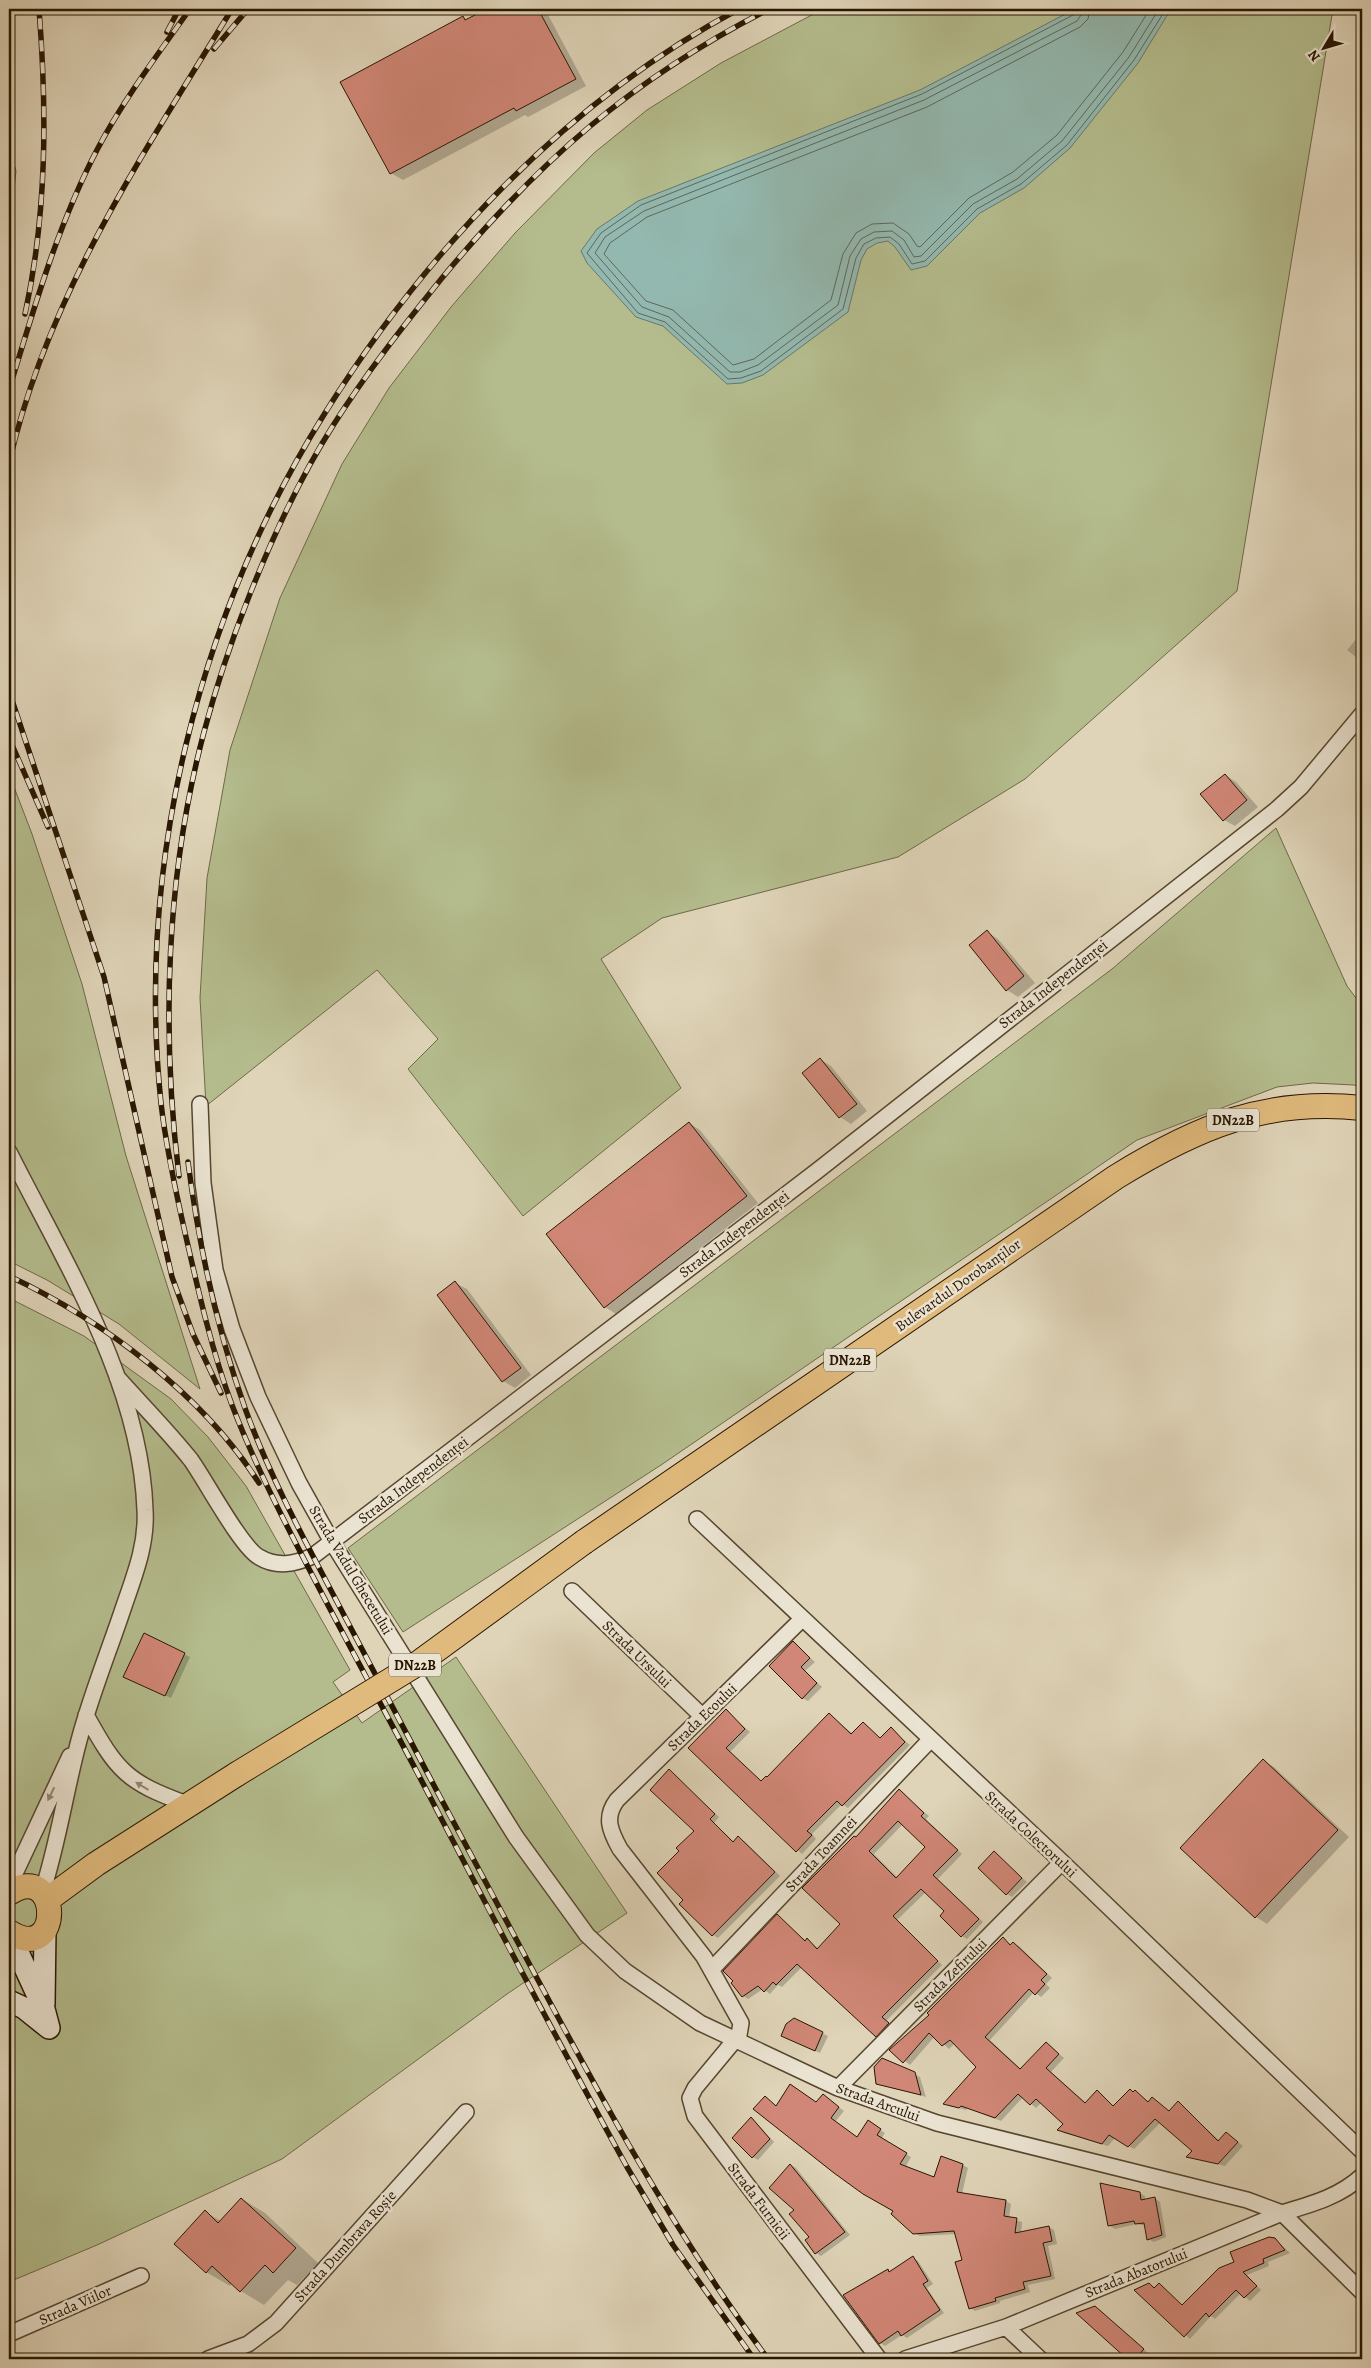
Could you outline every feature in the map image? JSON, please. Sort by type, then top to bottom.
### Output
[{"type":"main road","name":"Bulevardul Dorobanților","points":[[187,1804],[417,1664],[584,1542],[1116,1176],[1160,1149],[1207,1128],[1243,1116],[1274,1110],[1331,1105],[1362,1108]]},
{"type":"main road","name":"DN22B","points":[[45,1896],[187,1804]]},
{"type":"main road","points":[[9,1893],[17,1888],[26,1887],[45,1896],[51,1915],[45,1929],[46,2018]]},
{"type":"main road","points":[[9,1933],[18,1938],[28,1938],[37,1935],[45,1929]]},
{"type":"main road","points":[[9,1933],[46,2018]]},
{"type":"main road","points":[[9,2001],[46,2018]]},
{"type":"street","name":"Strada Independenței","points":[[116,1377],[190,1459],[243,1540],[257,1556],[272,1563],[292,1565],[314,1556],[816,1171],[1277,810],[1301,787],[1362,714]]},
{"type":"street","name":"Strada Vadul Ghecetului","points":[[200,1104],[203,1183],[209,1232],[215,1270],[225,1306],[258,1398],[299,1484],[332,1542],[516,1837],[587,1934],[624,1971],[660,1997],[700,2023],[735,2040]]},
{"type":"street","points":[[9,1152],[97,1327],[116,1377],[138,1445],[143,1473],[146,1512],[142,1553],[86,1715],[45,1896]]},
{"type":"street","name":"Strada Colectorului","points":[[698,1520],[1062,1862],[1362,2151]]},
{"type":"street","name":"Strada Ursului","points":[[572,1591],[702,1716]]},
{"type":"street","name":"Strada Ecoului","points":[[712,1969],[620,1849],[613,1837],[608,1819],[612,1806],[617,1800],[802,1619]]},
{"type":"street","points":[[86,1715],[102,1745],[124,1772],[150,1791],[187,1804]]},
{"type":"street","points":[[9,1886],[81,1734]]},
{"type":"street","name":"Strada Toamnei","points":[[712,1969],[931,1739]]},
{"type":"street","name":"Strada Zefirului","points":[[838,2088],[1062,1862]]},
{"type":"street","points":[[712,1969],[741,2023],[741,2029],[735,2040]]},
{"type":"street","name":"Strada Arcului","points":[[735,2040],[838,2088],[937,2123],[1247,2200],[1282,2213]]},
{"type":"street","name":"Strada Furnicii","points":[[735,2040],[695,2088],[690,2098],[695,2116],[879,2359]]},
{"type":"street","name":"Strada Dumbrava Roșie","points":[[208,2359],[248,2344],[276,2323],[466,2112]]},
{"type":"street","name":"Strada Abatorului","points":[[905,2359],[1006,2327],[1282,2213],[1325,2200],[1362,2176]]},
{"type":"street","points":[[1282,2213],[1362,2292]]},
{"type":"street","name":"Strada Viilor","points":[[9,2334],[141,2276]]},
{"type":"street","points":[[1006,2327],[1040,2359]]},
{"type":"green space","points":[[823,9],[1333,9],[1237,591],[1025,779],[898,857],[662,918],[601,959],[681,1088],[523,1216],[408,1069],[438,1039],[377,970],[206,1106],[200,998],[207,878],[230,750],[280,598],[342,464],[389,388],[451,307],[515,233],[594,153],[647,110],[721,63]]},
{"type":"green space","points":[[9,145],[16,171],[9,233]]},
{"type":"green space","points":[[9,774],[32,834],[82,984],[126,1156],[200,1389],[119,1324],[47,1280],[9,1261]]},
{"type":"green space","points":[[1276,828],[1347,986],[1362,1006],[1362,1087],[1313,1083],[1277,1087],[1137,1140],[661,1465],[403,1632],[348,1548],[1112,969]]},
{"type":"green space","points":[[9,1298],[84,1336],[171,1399],[208,1437],[246,1486],[350,1670],[333,1682],[362,1723],[456,1657],[627,1913],[507,1994],[282,2159],[97,2245],[9,2282]]},
{"type":"water","points":[[1075,9],[1171,9],[1138,63],[1070,148],[1024,188],[980,213],[927,266],[911,270],[895,247],[888,241],[877,243],[867,249],[861,260],[848,312],[763,375],[742,383],[727,384],[663,326],[636,317],[587,263],[581,251],[597,229],[638,201],[920,90]]},
{"type":"building","points":[[487,9],[538,9],[576,79],[516,111],[514,108],[390,174],[340,82],[463,16],[465,20]]},
{"type":"building","points":[[1225,774],[1247,800],[1223,821],[1200,794]]},
{"type":"building","points":[[987,930],[1024,976],[1006,991],[969,945]]},
{"type":"building","points":[[820,1058],[857,1104],[839,1118],[802,1073]]},
{"type":"building","points":[[689,1122],[747,1196],[604,1308],[546,1234]]},
{"type":"building","points":[[455,1281],[521,1368],[502,1382],[437,1295]]},
{"type":"building","points":[[144,1633],[185,1653],[165,1696],[123,1677]]},
{"type":"building","points":[[793,1641],[810,1658],[801,1667],[817,1683],[802,1699],[769,1666]]},
{"type":"building","points":[[726,1709],[745,1729],[726,1748],[761,1781],[829,1713],[851,1734],[863,1722],[880,1738],[891,1727],[905,1742],[842,1806],[837,1801],[807,1831],[812,1835],[796,1852],[688,1748]]},
{"type":"building","points":[[1263,1759],[1338,1830],[1255,1918],[1180,1848]]},
{"type":"building","points":[[669,1769],[715,1814],[710,1819],[733,1842],[738,1836],[775,1872],[712,1936],[679,1904],[683,1900],[657,1873],[679,1851],[676,1848],[694,1831],[650,1790]]},
{"type":"building","points":[[899,1789],[924,1813],[921,1816],[958,1850],[933,1875],[979,1919],[961,1937],[940,1916],[944,1911],[921,1889],[893,1916],[938,1961],[882,2017],[889,2023],[876,2037],[797,1964],[776,1985],[773,1982],[764,1992],[758,1986],[742,1997],[731,1983],[733,1981],[723,1971],[777,1914],[805,1941],[807,1938],[817,1949],[840,1924],[802,1888],[854,1836],[856,1837]],"holes":[[[898,1821],[925,1847],[896,1878],[869,1851]]]},
{"type":"building","points":[[994,1851],[1022,1878],[1006,1895],[978,1868]]},
{"type":"building","points":[[1003,1937],[1010,1945],[1013,1942],[1047,1974],[1041,1980],[1045,1984],[1035,1995],[1029,1989],[985,2037],[1020,2069],[1046,2042],[1059,2054],[1046,2068],[1085,2103],[1097,2090],[1113,2106],[1130,2089],[1133,2092],[1135,2090],[1148,2102],[1152,2097],[1169,2111],[1178,2101],[1218,2141],[1226,2132],[1238,2142],[1218,2164],[1186,2157],[1192,2151],[1155,2119],[1128,2147],[1109,2135],[1102,2144],[1057,2130],[1063,2124],[1036,2099],[1030,2105],[1018,2094],[995,2118],[961,2106],[959,2108],[943,2104],[976,2067],[950,2040],[942,2046],[929,2033],[903,2063],[889,2050],[929,2015],[927,2013]]},
{"type":"building","points":[[794,2018],[823,2032],[815,2051],[781,2036],[786,2024]]},
{"type":"building","points":[[882,2058],[915,2072],[921,2095],[876,2084],[874,2067]]},
{"type":"building","points":[[790,2084],[816,2102],[823,2094],[839,2107],[831,2118],[857,2137],[868,2120],[881,2129],[877,2135],[907,2153],[900,2164],[934,2177],[941,2156],[963,2164],[957,2192],[1006,2200],[1004,2216],[1017,2218],[1015,2233],[1049,2226],[1052,2241],[1043,2243],[1051,2276],[1023,2282],[1025,2289],[995,2298],[996,2301],[969,2309],[955,2262],[962,2260],[954,2231],[913,2234],[891,2214],[893,2211],[863,2194],[834,2173],[753,2109],[765,2096],[776,2106]]},
{"type":"building","points":[[751,2117],[770,2139],[752,2158],[732,2138]]},
{"type":"building","points":[[790,2164],[845,2232],[815,2254],[805,2240],[809,2237],[789,2214],[794,2210],[769,2188]]},
{"type":"building","points":[[1100,2183],[1140,2192],[1141,2200],[1155,2197],[1162,2235],[1147,2240],[1144,2223],[1135,2224],[1134,2221],[1108,2226]]},
{"type":"building","points":[[241,2198],[296,2248],[273,2273],[265,2265],[240,2292],[212,2266],[206,2273],[174,2244],[205,2210],[218,2223]]},
{"type":"building","points":[[1269,2237],[1275,2238],[1285,2250],[1263,2259],[1264,2263],[1243,2272],[1257,2286],[1244,2298],[1236,2290],[1209,2317],[1206,2313],[1184,2337],[1134,2290],[1149,2283],[1154,2288],[1159,2283],[1182,2305],[1219,2268],[1234,2262],[1230,2252]]},
{"type":"building","points":[[913,2256],[928,2281],[923,2284],[940,2310],[901,2336],[898,2331],[879,2344],[843,2295],[888,2269],[889,2272]]},
{"type":"building","points":[[1095,2306],[1144,2349],[1135,2359],[1127,2359],[1076,2313]]},
{"type":"railway","points":[[25,314],[38,238],[43,162],[42,47],[39,9]]},
{"type":"railway","points":[[167,32],[179,9]]},
{"type":"railway","points":[[9,390],[48,267],[84,177],[119,112],[190,9]]},
{"type":"railway","points":[[9,464],[26,402],[47,343],[73,285],[101,228],[133,172],[232,9]]},
{"type":"railway","points":[[214,49],[248,9]]},
{"type":"railway","points":[[739,9],[677,46],[617,87],[560,134],[506,184],[408,294],[365,353],[325,413],[280,491],[242,573],[211,657],[186,744],[168,833],[158,923],[156,1013],[161,1103],[168,1154],[212,1343],[232,1405],[249,1446],[276,1505],[320,1589],[547,2020],[627,2167],[673,2245],[754,2359]]},
{"type":"railway","points":[[179,1176],[173,1121],[170,1065],[170,953],[182,841],[191,786],[204,732],[224,665],[257,576],[298,487],[334,424],[386,349],[442,278],[515,196],[552,159],[631,94],[674,64],[769,9]]},
{"type":"railway","points":[[9,691],[104,977],[172,1277],[193,1334],[221,1393]]},
{"type":"railway","points":[[9,738],[48,827]]},
{"type":"railway","points":[[188,1162],[210,1288],[226,1350],[256,1437],[292,1515],[449,1814],[617,2124],[689,2244],[727,2302],[768,2359]]},
{"type":"railway","points":[[9,1276],[45,1294],[80,1315],[148,1363],[180,1390],[209,1419],[236,1450],[259,1483]]}]
